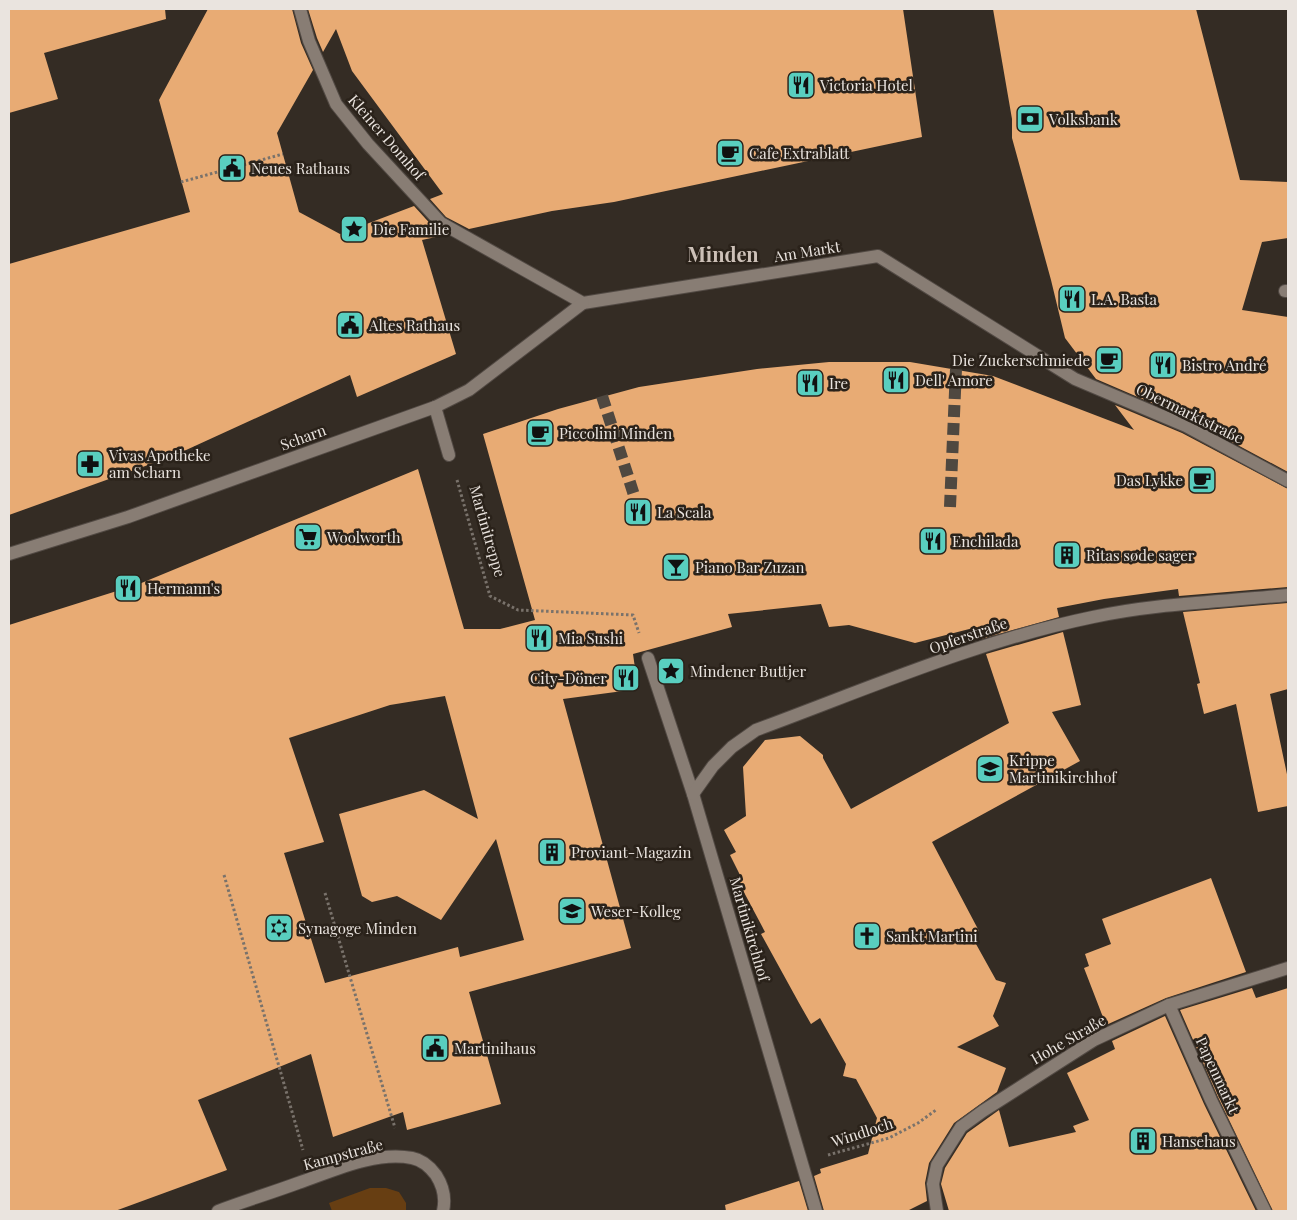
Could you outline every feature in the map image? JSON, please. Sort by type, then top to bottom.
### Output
[{"type":"street","name":"Kleiner Domhof","points":[[300,9],[309,41],[336,104],[368,144],[441,223],[583,303]]},
{"type":"street","name":"Am Markt","points":[[583,303],[878,256],[1076,379]]},
{"type":"street","name":"Scharn","points":[[9,554],[128,517],[435,407],[469,390],[583,303]]},
{"type":"street","name":"Obermarktstraße","points":[[1076,379],[1186,426],[1288,480]]},
{"type":"street","points":[[435,407],[450,455]]},
{"type":"street","name":"Opferstraße","points":[[693,794],[713,766],[732,747],[756,730],[1001,640],[1094,616],[1167,605],[1288,595]]},
{"type":"street","name":"Martinikirchhof","points":[[648,658],[693,794],[816,1211]]},
{"type":"street","name":"Hohe Straße","points":[[937,1211],[933,1184],[937,1165],[960,1127],[983,1111],[1094,1040],[1169,1005],[1288,968]]},
{"type":"street","name":"Papenmarkt","points":[[1169,1005],[1211,1100],[1265,1211]]},
{"type":"street","points":[[414,1158],[429,1165],[442,1185],[445,1204],[443,1211]]},
{"type":"street","name":"Kampstraße","points":[[218,1211],[312,1178],[375,1159],[414,1158]]},
{"type":"path","points":[[181,182],[283,154]]},
{"type":"path","name":"Martinitreppe","points":[[450,455],[490,596],[518,610],[633,615],[648,658]]},
{"type":"path","points":[[224,875],[312,1178]]},
{"type":"path","points":[[325,894],[395,1128],[414,1158]]},
{"type":"path","name":"Windloch","points":[[801,1162],[889,1138],[918,1123],[942,1106],[961,1104],[983,1111]]},
{"type":"shaded area","points":[[370,1188],[386,1188],[399,1192],[406,1203],[406,1211],[332,1211],[329,1203]]},
{"type":"building","points":[[9,9],[165,9],[166,19],[44,53],[58,99],[9,113]]},
{"type":"building","points":[[208,9],[292,9],[301,43],[313,70],[277,133],[299,212],[340,234],[414,206],[435,229],[445,235],[422,240],[456,354],[357,397],[350,375],[173,456],[9,515],[9,264],[190,212],[159,100]]},
{"type":"building","points":[[308,9],[903,9],[922,137],[614,202],[552,211],[469,229],[446,217],[430,199],[443,194],[352,71],[336,29],[323,52]]},
{"type":"building","points":[[993,9],[1196,9],[1240,180],[1288,182],[1288,238],[1262,242],[1242,310],[1288,317],[1288,472],[1189,419],[1096,379],[1065,338],[1012,138],[1012,119]]},
{"type":"building","points":[[829,362],[910,362],[993,376],[1134,430],[1115,405],[1182,433],[1288,489],[1288,587],[1179,596],[1178,589],[1104,599],[1057,608],[1059,617],[981,639],[977,627],[915,643],[849,625],[829,627],[821,604],[728,614],[732,627],[633,654],[638,689],[563,699],[631,948],[469,992],[501,1104],[407,1130],[403,1112],[333,1137],[311,1054],[198,1100],[227,1170],[115,1211],[9,1211],[9,625],[139,584],[418,469],[464,629],[500,629],[535,620],[483,434],[558,409],[639,387],[757,369]],"holes":[[[445,696],[478,819],[424,790],[339,814],[362,896],[372,902],[397,896],[441,920],[496,839],[524,940],[460,957],[458,947],[325,983],[284,853],[324,842],[289,738],[390,705]]]},
{"type":"building","points":[[1288,603],[1288,689],[1270,694],[1288,779],[1288,806],[1258,812],[1236,704],[1204,714],[1197,684],[1200,683],[1183,612]]},
{"type":"building","name":"Sankt Martini","points":[[1063,632],[1081,705],[1052,712],[1080,761],[932,842],[979,931],[971,935],[996,980],[1006,983],[993,1016],[999,1026],[957,1047],[1006,1068],[997,1092],[954,1123],[929,1163],[925,1183],[927,1201],[907,1211],[824,1211],[814,1176],[821,1173],[820,1169],[868,1154],[877,1118],[856,1079],[843,1076],[846,1064],[820,1018],[811,1024],[761,934],[765,932],[738,881],[742,879],[730,855],[736,852],[724,830],[746,816],[743,767],[765,740],[800,736],[823,755],[851,809],[1009,723],[986,654]]},
{"type":"building","points":[[1211,878],[1246,972],[1166,998],[1106,1025],[1084,968],[1089,966],[1085,954],[1111,944],[1102,919]]},
{"type":"building","points":[[1252,988],[1256,998],[1288,988],[1288,1211],[1273,1211],[1218,1097],[1180,1010]]},
{"type":"building","points":[[1165,1016],[1204,1104],[1256,1211],[949,1211],[941,1184],[945,1168],[967,1133],[999,1110],[1009,1147],[1076,1132],[1073,1126],[1089,1120],[1067,1073],[1115,1049],[1112,1041]]},
{"type":"building","points":[[799,1181],[808,1211],[726,1211],[725,1205]]},
{"type":"tunnel","points":[[950,507],[956,369]]},
{"type":"tunnel","points":[[602,396],[634,495]]},
{"type":"place","name":"Victoria Hotel","points":[[801,85]]},
{"type":"place","name":"Volksbank","points":[[1030,119]]},
{"type":"place","name":"Cafe Extrablatt","points":[[730,153]]},
{"type":"place","name":"Neues Rathaus","points":[[232,168]]},
{"type":"place","name":"Die Familie","points":[[354,229]]},
{"type":"place","name":"L.A. Basta","points":[[1072,299]]},
{"type":"place","name":"Altes Rathaus","points":[[350,325]]},
{"type":"place","name":"Die Zuckerschmiede","points":[[1109,360]]},
{"type":"place","name":"Bistro André","points":[[1163,365]]},
{"type":"place","name":"Dell' Amore","points":[[896,380]]},
{"type":"place","name":"Ire","points":[[810,383]]},
{"type":"place","name":"Piccolini Minden","points":[[540,433]]},
{"type":"place","name":"Vivas Apotheke am Scharn","points":[[90,464]]},
{"type":"place","name":"Das Lykke","points":[[1202,480]]},
{"type":"place","name":"La Scala","points":[[638,512]]},
{"type":"place","name":"Woolworth","points":[[308,537]]},
{"type":"place","name":"Enchilada","points":[[933,541]]},
{"type":"place","name":"Ritas søde sager","points":[[1067,555]]},
{"type":"place","name":"Piano Bar Zuzan","points":[[676,567]]},
{"type":"place","name":"Hermann's","points":[[128,588]]},
{"type":"place","name":"Mia Sushi","points":[[539,638]]},
{"type":"place","name":"Mindener Buttjer","points":[[671,671]]},
{"type":"place","name":"City-Döner","points":[[626,678]]},
{"type":"place","name":"Krippe Martinikirchhof","points":[[990,769]]},
{"type":"place","name":"Proviant-Magazin","points":[[552,852]]},
{"type":"place","name":"Weser-Kolleg","points":[[572,911]]},
{"type":"place","name":"Synagoge Minden","points":[[279,928]]},
{"type":"place","name":"Sankt Martini","points":[[867,936]]},
{"type":"place","name":"Martinihaus","points":[[435,1048]]},
{"type":"place","name":"Hansehaus","points":[[1143,1141]]},
{"type":"district","name":"Minden","points":[[723,253]]}]
